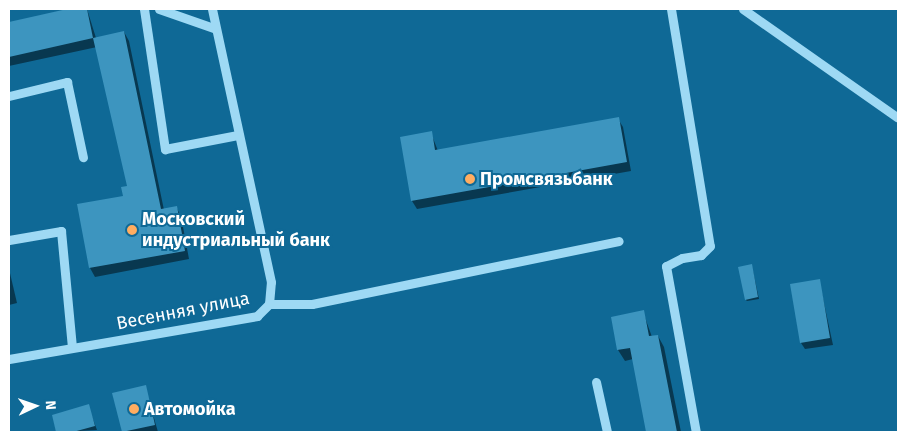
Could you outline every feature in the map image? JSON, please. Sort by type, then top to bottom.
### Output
[{"type":"street","points":[[144,9],[164,149],[238,135]]},
{"type":"street","points":[[158,9],[216,29]]},
{"type":"street","name":"Весенняя улица","points":[[9,359],[257,316],[269,304],[271,282],[212,9]]},
{"type":"street","points":[[671,9],[710,246],[701,254],[682,258],[666,266],[696,432]]},
{"type":"street","points":[[743,9],[898,118]]},
{"type":"street","points":[[9,96],[67,82],[83,157]]},
{"type":"street","points":[[9,240],[61,231],[72,347]]},
{"type":"street","points":[[269,304],[312,304],[619,241]]},
{"type":"street","points":[[596,382],[606,432]]},
{"type":"building","points":[[67,9],[87,9],[93,38],[9,57],[9,22]]},
{"type":"building","points":[[124,31],[161,209],[177,206],[185,251],[89,268],[77,204],[123,196],[121,187],[127,186],[93,38]]},
{"type":"building","points":[[619,117],[627,162],[411,201],[400,137],[432,131],[435,150]]},
{"type":"building","points":[[752,264],[758,297],[745,300],[738,267]]},
{"type":"building","points":[[820,279],[830,338],[800,343],[790,284]]},
{"type":"building","points":[[644,310],[649,336],[658,335],[677,432],[646,432],[630,348],[617,350],[611,317]]},
{"type":"building","name":"Автомойка","points":[[146,385],[155,425],[122,432],[112,393]]},
{"type":"building","points":[[89,404],[95,426],[73,432],[56,432],[52,415]]},
{"type":"place","name":"Промсвязьбанк","points":[[470,179]]},
{"type":"place","name":"Московский индустриальный банк","points":[[132,230]]},
{"type":"place","name":"Автомойка","points":[[134,409]]}]
